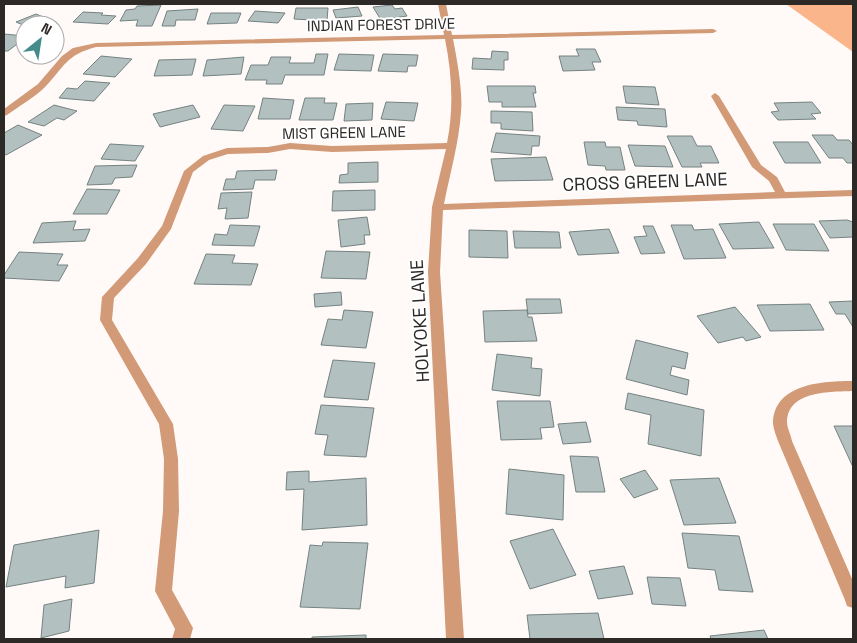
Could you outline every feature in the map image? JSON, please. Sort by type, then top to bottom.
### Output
[{"type":"street","name":"HOLYOKE LANE","points":[[442,4],[458,94],[452,146],[434,232],[434,272],[455,639]]},
{"type":"street","name":"INDIAN FOREST DRIVE","points":[[4,113],[41,86],[76,50],[96,45],[713,32]]},
{"type":"street","points":[[714,96],[757,167],[773,179],[782,196]]},
{"type":"street","name":"MIST GREEN LANE","points":[[181,639],[184,628],[163,591],[171,511],[171,459],[166,424],[106,320],[108,297],[142,261],[166,227],[190,171],[206,158],[227,152],[268,150],[290,146],[332,148],[452,146]]},
{"type":"street","name":"CROSS GREEN LANE","points":[[438,207],[853,193]]},
{"type":"street","points":[[853,386],[819,388],[799,393],[784,407],[780,422],[785,441],[853,600]]},
{"type":"shaded area","points":[[786,4],[853,4],[853,52]]},
{"type":"building","points":[[161,5],[152,26],[136,26],[138,20],[120,21],[126,10],[135,9],[137,6]]},
{"type":"building","points":[[392,5],[395,9],[402,8],[407,16],[381,20],[373,7]]},
{"type":"building","points":[[358,7],[362,16],[336,18],[333,10]]},
{"type":"building","points":[[296,8],[328,8],[327,21],[294,19]]},
{"type":"building","points":[[198,9],[195,20],[176,20],[175,26],[162,26],[167,11]]},
{"type":"building","points":[[255,11],[285,13],[278,23],[248,21]]},
{"type":"building","points":[[83,12],[116,16],[108,24],[73,22]]},
{"type":"building","points":[[211,13],[241,13],[237,23],[207,24]]},
{"type":"building","points":[[4,34],[15,35],[15,46],[8,51],[4,51]]},
{"type":"building","points":[[576,49],[595,49],[601,62],[592,62],[595,70],[563,71],[559,56],[579,56]]},
{"type":"building","points":[[492,51],[508,52],[508,60],[504,60],[504,70],[472,69],[473,58],[491,59]]},
{"type":"building","points":[[316,54],[328,54],[324,75],[285,75],[282,84],[266,84],[267,80],[245,80],[251,65],[268,65],[271,57],[291,57],[289,63],[314,63]]},
{"type":"building","points":[[339,54],[374,55],[371,71],[334,70]]},
{"type":"building","points":[[383,54],[418,55],[416,66],[408,66],[407,72],[378,71]]},
{"type":"building","points":[[101,56],[132,59],[115,77],[83,74]]},
{"type":"building","points":[[244,57],[241,74],[203,76],[207,60]]},
{"type":"building","points":[[196,59],[192,75],[154,76],[159,60]]},
{"type":"building","points":[[85,81],[110,83],[94,101],[59,98],[67,88],[77,89]]},
{"type":"building","points":[[487,86],[535,86],[536,93],[533,93],[536,107],[502,107],[502,102],[489,102]]},
{"type":"building","points":[[623,86],[655,87],[659,105],[626,103]]},
{"type":"building","points":[[263,98],[294,100],[290,119],[258,119]]},
{"type":"building","points":[[305,98],[325,98],[324,103],[337,103],[333,120],[299,120]]},
{"type":"building","points":[[386,102],[418,103],[414,121],[381,119]]},
{"type":"building","points":[[812,102],[821,113],[811,114],[816,119],[778,120],[771,112],[779,111],[774,103]]},
{"type":"building","points":[[373,103],[372,120],[344,121],[346,104]]},
{"type":"building","points":[[54,105],[77,111],[64,120],[57,118],[44,126],[28,122]]},
{"type":"building","points":[[193,105],[200,117],[160,127],[153,114]]},
{"type":"building","points":[[224,105],[255,106],[243,131],[211,129]]},
{"type":"building","points":[[616,107],[665,109],[667,127],[638,125],[637,121],[618,120]]},
{"type":"building","points":[[491,111],[532,112],[533,131],[501,129],[501,123],[491,123]]},
{"type":"building","points":[[18,125],[42,135],[6,155],[4,154],[4,133]]},
{"type":"building","points":[[496,133],[540,136],[539,146],[532,146],[531,155],[491,152]]},
{"type":"building","points":[[812,135],[833,135],[837,140],[849,140],[853,145],[853,163],[847,163],[843,158],[829,158]]},
{"type":"building","points":[[667,136],[692,136],[697,146],[711,146],[719,163],[700,163],[702,167],[682,167]]},
{"type":"building","points":[[584,142],[605,142],[606,147],[620,147],[625,170],[606,170],[605,166],[588,165]]},
{"type":"building","points":[[773,142],[808,142],[821,163],[785,163]]},
{"type":"building","points":[[110,144],[144,146],[135,161],[101,159]]},
{"type":"building","points":[[628,145],[665,146],[673,167],[635,166]]},
{"type":"building","points":[[546,157],[553,180],[495,181],[491,159]]},
{"type":"building","points":[[378,162],[378,182],[339,183],[340,175],[348,174],[348,163]]},
{"type":"building","points":[[137,165],[132,177],[115,178],[112,184],[87,185],[95,166]]},
{"type":"building","points":[[277,170],[275,180],[255,180],[253,189],[223,190],[226,179],[235,179],[237,171]]},
{"type":"building","points":[[87,189],[120,190],[107,214],[73,214]]},
{"type":"building","points":[[375,190],[375,210],[332,211],[333,191]]},
{"type":"building","points":[[252,192],[248,218],[225,219],[227,208],[218,209],[221,193]]},
{"type":"building","points":[[367,217],[370,235],[364,235],[365,244],[341,247],[338,220]]},
{"type":"building","points":[[847,220],[853,222],[853,237],[830,238],[819,221]]},
{"type":"building","points":[[76,221],[73,230],[90,229],[85,241],[33,243],[42,223]]},
{"type":"building","points":[[759,222],[774,248],[733,249],[719,224]]},
{"type":"building","points":[[773,224],[814,224],[829,251],[786,250]]},
{"type":"building","points":[[230,225],[260,226],[254,246],[212,245],[215,234],[227,235]]},
{"type":"building","points":[[671,225],[692,225],[694,230],[713,229],[726,258],[684,259]]},
{"type":"building","points":[[643,226],[653,226],[665,253],[641,254],[634,237],[647,236]]},
{"type":"building","points":[[609,229],[619,253],[578,255],[569,232]]},
{"type":"building","points":[[469,230],[507,231],[508,258],[469,257]]},
{"type":"building","points":[[513,231],[559,232],[561,248],[515,248]]},
{"type":"building","points":[[326,251],[370,252],[366,279],[321,278]]},
{"type":"building","points":[[19,252],[63,254],[57,265],[68,265],[59,281],[4,278]]},
{"type":"building","points":[[206,254],[235,255],[232,263],[258,264],[251,285],[194,284]]},
{"type":"building","points":[[341,292],[342,305],[315,307],[314,294]]},
{"type":"building","points":[[526,299],[560,299],[562,313],[528,314]]},
{"type":"building","points":[[853,301],[853,327],[845,314],[836,314],[829,302]]},
{"type":"building","points":[[810,304],[824,330],[770,331],[757,305]]},
{"type":"building","points":[[735,307],[761,337],[746,341],[743,337],[718,343],[697,316]]},
{"type":"building","points":[[344,310],[373,312],[366,348],[321,345],[328,319],[342,320]]},
{"type":"building","points":[[527,310],[528,317],[532,317],[537,341],[485,342],[483,311]]},
{"type":"building","points":[[636,340],[688,353],[685,369],[672,366],[670,375],[689,380],[687,395],[626,379]]},
{"type":"building","points":[[497,354],[532,358],[531,368],[542,369],[540,396],[492,390]]},
{"type":"building","points":[[333,360],[375,363],[368,400],[324,397]]},
{"type":"building","points":[[628,393],[704,410],[701,456],[648,444],[651,415],[625,409]]},
{"type":"building","points":[[497,401],[550,401],[554,427],[540,428],[542,439],[501,440]]},
{"type":"building","points":[[321,405],[374,408],[366,457],[324,455],[328,435],[315,434]]},
{"type":"building","points":[[586,422],[591,442],[563,444],[558,424]]},
{"type":"building","points":[[834,426],[853,426],[853,467]]},
{"type":"building","points":[[570,456],[598,457],[605,492],[576,492]]},
{"type":"building","points":[[509,469],[564,475],[563,520],[506,514]]},
{"type":"building","points":[[645,470],[658,489],[634,498],[620,479]]},
{"type":"building","points":[[309,471],[309,482],[366,478],[367,525],[302,530],[304,489],[286,490],[287,472]]},
{"type":"building","points":[[719,478],[736,523],[684,525],[670,480]]},
{"type":"building","points":[[553,529],[576,575],[530,589],[510,541]]},
{"type":"building","points":[[99,530],[94,583],[65,588],[66,576],[6,587],[14,545]]},
{"type":"building","points":[[682,533],[739,536],[753,592],[719,590],[715,570],[688,568]]},
{"type":"building","points":[[323,542],[368,543],[360,609],[300,607],[310,545],[322,546]]},
{"type":"building","points":[[624,566],[633,594],[598,599],[589,571]]},
{"type":"building","points":[[647,577],[680,578],[686,606],[652,604]]},
{"type":"building","points":[[72,599],[69,631],[41,638],[44,605]]},
{"type":"building","points":[[598,613],[604,639],[530,639],[527,615]]},
{"type":"building","points":[[764,630],[768,639],[711,639],[710,636]]},
{"type":"building","points":[[366,635],[366,639],[312,639],[312,637]]}]
